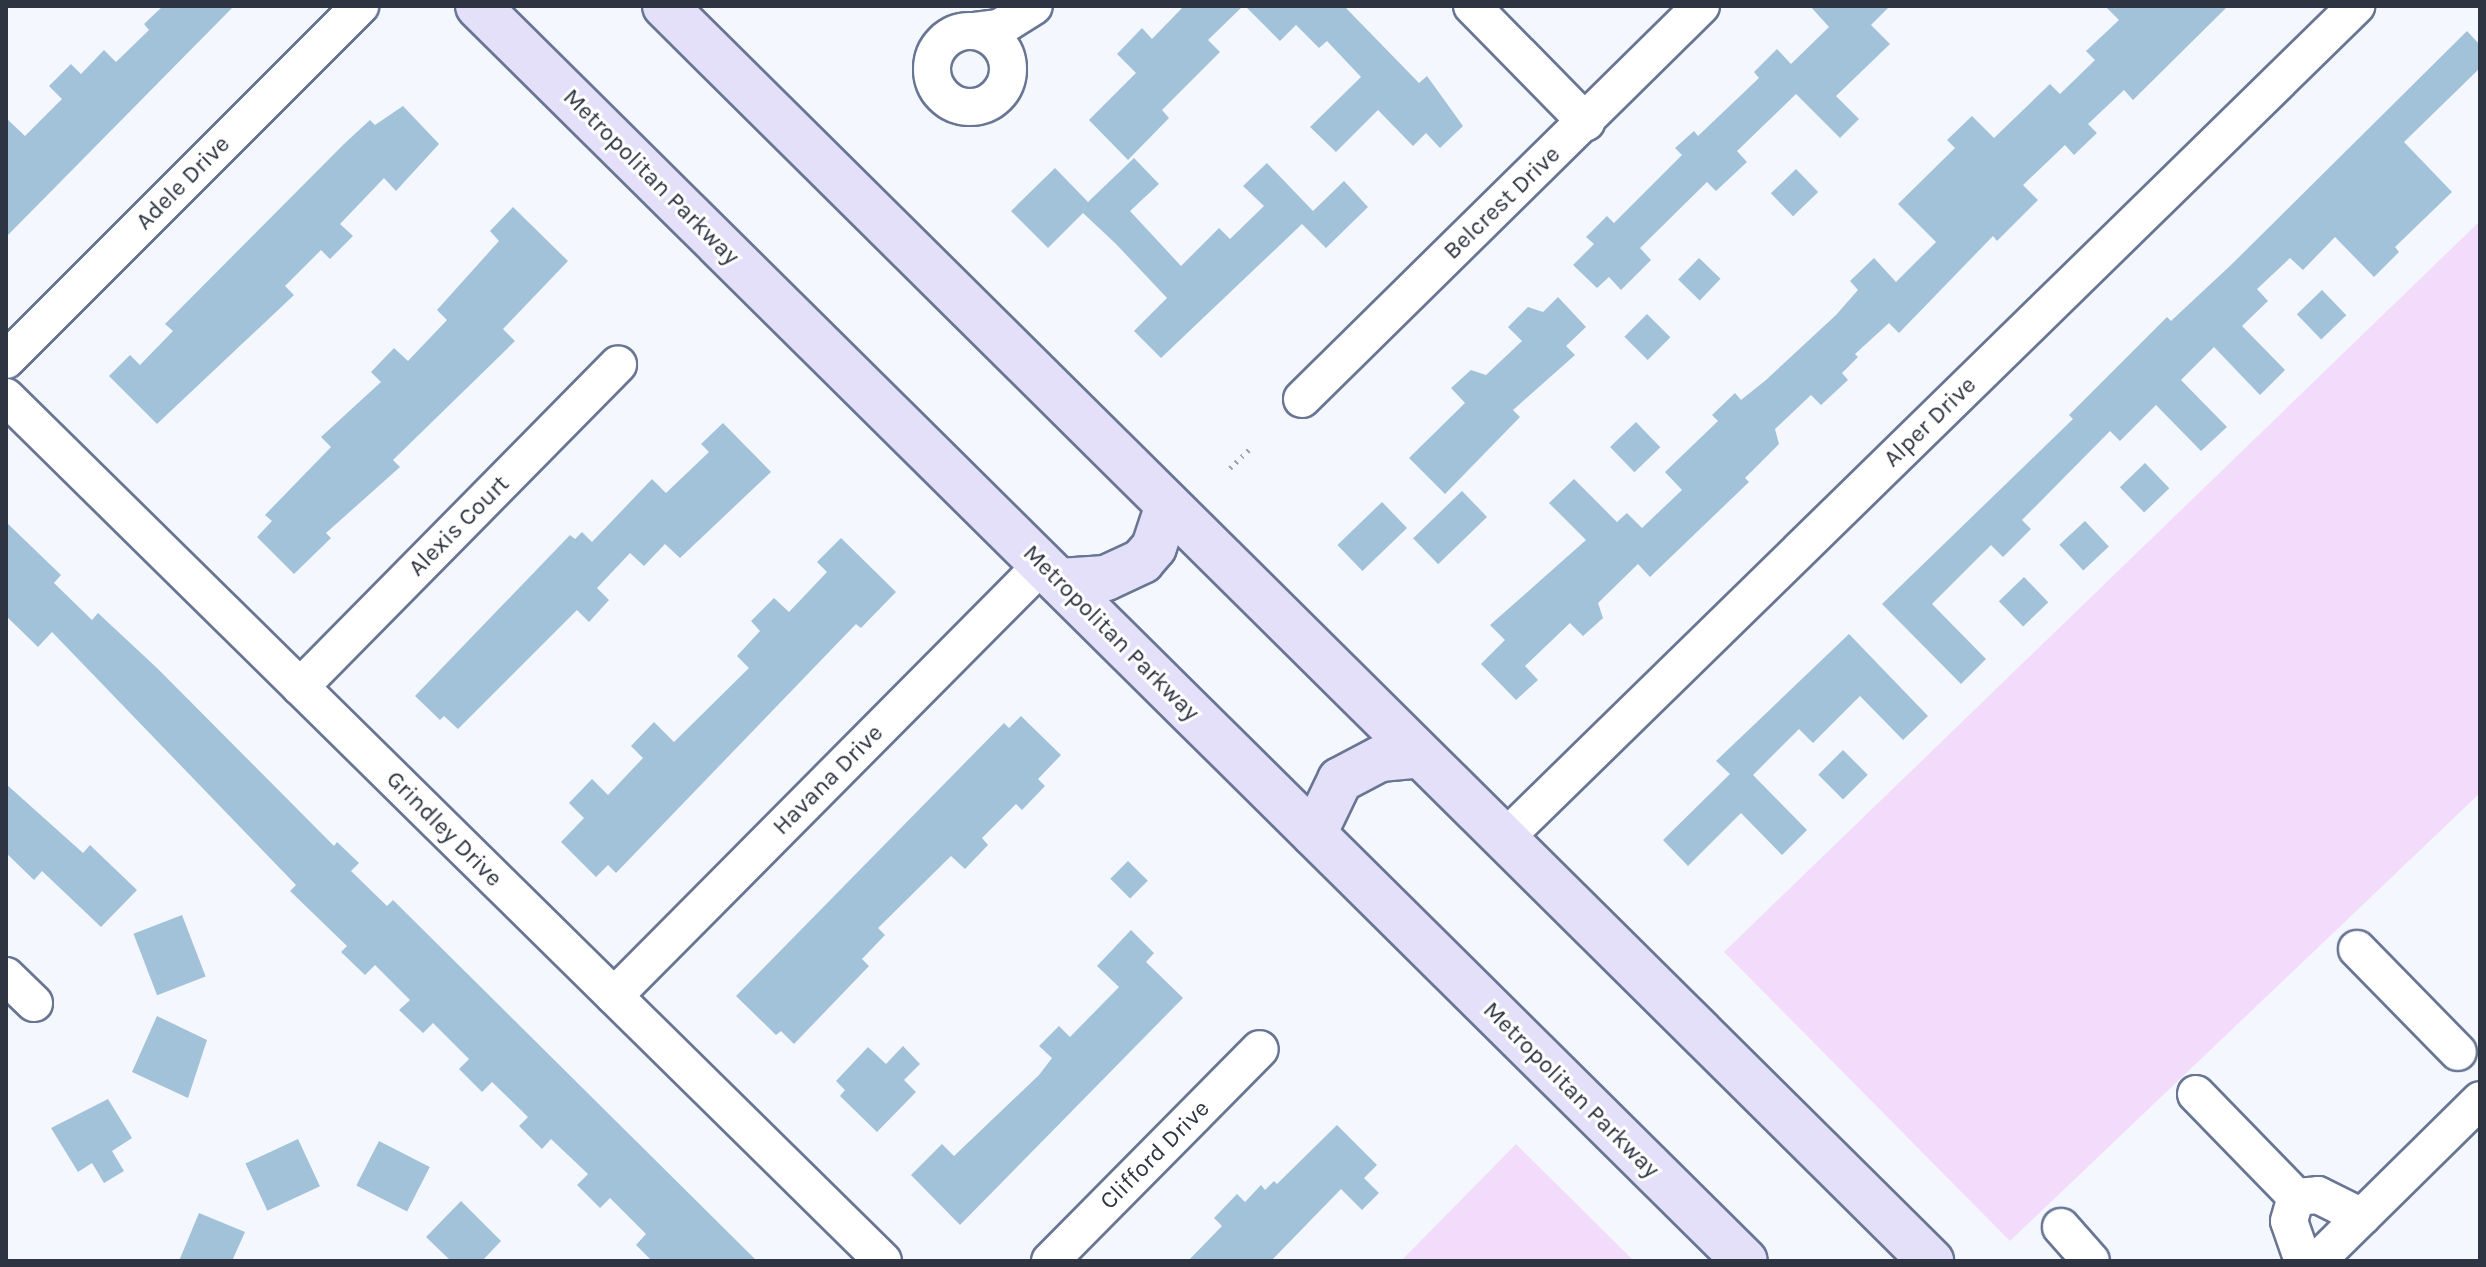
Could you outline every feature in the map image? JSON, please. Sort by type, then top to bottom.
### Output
[{"type":"main road","name":"Metropolitan Parkway","points":[[478,6],[1745,1261]]},
{"type":"main road","points":[[665,6],[1418,756],[1931,1261]]},
{"type":"main road","points":[[1051,573],[1106,578],[1142,561],[1154,547],[1168,505]]},
{"type":"main road","points":[[1314,834],[1340,780],[1380,759],[1418,756]]},
{"type":"street","name":"Adele Drive","points":[[6,360],[360,6]]},
{"type":"street","points":[[1472,6],[1586,122]]},
{"type":"street","name":"Belcrest Drive","points":[[1302,399],[1701,6]]},
{"type":"street","name":"Alper Drive","points":[[1504,839],[2356,6]]},
{"type":"street","points":[[1028,12],[1008,65],[1007,79],[992,100],[967,107],[943,97],[931,73],[938,47],[947,38],[1028,12]]},
{"type":"street","points":[[973,31],[996,42],[1008,65]]},
{"type":"street","name":"Alexis Court","points":[[300,687],[618,365]]},
{"type":"street","name":"Grindley Drive","points":[[6,397],[883,1261]]},
{"type":"street","name":"Havana Drive","points":[[614,996],[1051,573]]},
{"type":"street","points":[[2317,1261],[2477,1104],[2460,1079],[2469,1053],[2357,949]]},
{"type":"street","points":[[6,976],[34,1003]]},
{"type":"street","name":"Clifford Drive","points":[[1050,1261],[1260,1049]]},
{"type":"street","points":[[2196,1094],[2296,1197]]},
{"type":"street","points":[[2296,1197],[2318,1195],[2362,1217]]},
{"type":"street","points":[[2296,1197],[2289,1221],[2303,1261]]},
{"type":"street","points":[[2061,1227],[2091,1261]]},
{"type":"path","points":[[1230,468],[1251,448]]},
{"type":"shaded area","points":[[2480,221],[2480,793],[2010,1241],[1724,952]]},
{"type":"shaded area","points":[[1516,1144],[1634,1261],[1401,1261]]},
{"type":"building","points":[[163,6],[234,6],[6,237],[6,118],[25,136],[62,99],[49,86],[71,64],[81,74],[104,50],[116,62],[149,30],[144,24]]},
{"type":"building","points":[[1184,6],[1243,6],[1208,40],[1220,52],[1162,110],[1169,118],[1128,160],[1089,120],[1136,73],[1117,54],[1142,28],[1152,39]]},
{"type":"building","points":[[1245,6],[1344,6],[1419,83],[1427,76],[1463,126],[1440,148],[1426,133],[1413,146],[1378,110],[1336,152],[1310,127],[1361,77],[1327,41],[1319,48],[1296,25],[1280,41]]},
{"type":"building","points":[[1810,6],[1890,6],[1871,25],[1890,44],[1836,96],[1859,119],[1840,138],[1796,94],[1737,151],[1747,162],[1716,191],[1707,182],[1640,248],[1651,260],[1621,290],[1609,277],[1597,288],[1573,265],[1594,244],[1586,237],[1607,216],[1614,223],[1682,155],[1675,148],[1694,131],[1698,136],[1759,78],[1754,72],[1777,49],[1791,64],[1829,27]]},
{"type":"building","points":[[2105,6],[2228,6],[2133,100],[2124,90],[2088,124],[2097,133],[2074,155],[2065,145],[2023,185],[2038,200],[1997,241],[1993,236],[1899,333],[1889,323],[1855,354],[1858,357],[1842,373],[1848,380],[1821,405],[1811,395],[1775,429],[1779,444],[1745,478],[1749,482],[1650,577],[1638,564],[1598,603],[1603,618],[1583,636],[1570,623],[1525,666],[1538,680],[1516,700],[1481,664],[1505,640],[1490,625],[1586,540],[1549,503],[1574,479],[1617,522],[1627,513],[1642,528],[1682,490],[1665,472],[1718,421],[1712,415],[1735,393],[1741,400],[1766,380],[1836,315],[1858,290],[1850,281],[1874,258],[1896,282],[1936,242],[1898,204],[1955,148],[1947,140],[1972,116],[1994,138],[2050,84],[2060,94],[2095,60],[2086,51],[2119,20]]},
{"type":"building","points":[[2467,31],[2480,45],[2480,68],[2404,142],[2452,192],[2395,247],[2399,252],[2374,277],[2335,237],[2303,270],[2290,258],[2257,289],[2268,301],[2242,326],[2285,370],[2260,395],[2214,347],[2181,380],[2227,427],[2201,451],[2156,405],[2120,441],[2110,431],[2022,520],[2031,529],[2003,557],[1991,545],[1932,604],[1986,659],[1961,684],[1882,604],[2073,419],[2069,415],[2167,317],[2171,321],[2232,264]]},
{"type":"building","points":[[403,106],[439,144],[396,191],[384,178],[340,224],[353,236],[330,259],[321,250],[285,286],[294,295],[157,424],[109,376],[130,355],[140,365],[173,331],[165,324],[344,144],[370,120],[375,125]]},
{"type":"building","points":[[1134,158],[1159,184],[1130,211],[1181,266],[1219,228],[1230,239],[1264,206],[1243,186],[1267,163],[1313,211],[1344,181],[1368,207],[1326,248],[1302,224],[1161,358],[1134,331],[1167,298],[1116,244],[1083,213],[1048,248],[1011,211],[1055,168],[1088,202]]},
{"type":"building","points":[[1796,169],[1818,192],[1793,216],[1771,193]]},
{"type":"building","points":[[513,207],[568,261],[503,329],[515,341],[393,460],[400,467],[326,533],[331,538],[294,574],[257,537],[272,521],[265,515],[331,447],[321,437],[381,382],[371,372],[394,348],[408,361],[447,320],[437,310],[499,241],[490,231]]},
{"type":"building","points":[[1699,258],[1721,279],[1700,300],[1678,280]]},
{"type":"building","points":[[2322,290],[2346,315],[2321,339],[2297,314]]},
{"type":"building","points":[[1558,297],[1586,327],[1566,346],[1575,355],[1513,410],[1520,417],[1445,494],[1409,458],[1465,403],[1451,388],[1471,370],[1486,375],[1522,341],[1508,327],[1528,307],[1543,312]]},
{"type":"building","points":[[1647,314],[1670,337],[1648,360],[1624,337]]},
{"type":"building","points":[[1636,422],[1660,447],[1634,472],[1610,447]]},
{"type":"building","points":[[723,423],[771,472],[680,558],[665,544],[644,566],[630,553],[597,588],[609,600],[589,622],[577,610],[458,729],[444,716],[440,720],[415,696],[570,535],[575,539],[582,532],[592,542],[652,479],[666,493],[709,452],[701,444]]},
{"type":"building","points":[[2145,463],[2169,488],[2144,512],[2120,487]]},
{"type":"building","points":[[1462,491],[1487,517],[1438,564],[1413,538]]},
{"type":"building","points":[[1382,502],[1407,528],[1362,571],[1337,545]]},
{"type":"building","points":[[2085,521],[2109,547],[2083,570],[2059,545]]},
{"type":"building","points":[[6,522],[61,575],[54,583],[92,620],[98,613],[158,669],[334,846],[337,842],[359,863],[351,871],[387,906],[393,900],[757,1261],[652,1261],[636,1245],[646,1234],[610,1198],[600,1208],[577,1185],[588,1174],[551,1139],[542,1149],[519,1126],[528,1117],[492,1082],[482,1092],[459,1069],[469,1059],[433,1023],[423,1033],[399,1010],[410,1000],[375,965],[365,975],[341,952],[347,946],[290,891],[296,885],[52,632],[38,647],[6,616]]},
{"type":"building","points":[[841,538],[896,592],[861,628],[856,624],[616,873],[608,865],[596,877],[561,842],[584,818],[569,803],[592,779],[608,795],[643,758],[631,746],[654,722],[674,742],[749,668],[737,656],[760,631],[751,621],[774,598],[789,612],[827,572],[817,562]]},
{"type":"building","points":[[2024,577],[2048,602],[2023,626],[1999,601]]},
{"type":"building","points":[[1849,634],[1928,716],[1903,740],[1860,696],[1813,743],[1799,729],[1753,775],[1807,830],[1782,855],[1741,813],[1688,866],[1663,840],[1730,774],[1716,761]]},
{"type":"building","points":[[1021,716],[1061,755],[1038,779],[1045,786],[1022,810],[1016,804],[982,838],[988,845],[965,869],[951,856],[878,928],[885,935],[862,959],[869,966],[794,1044],[781,1031],[776,1035],[736,996],[1004,723],[1009,728]]},
{"type":"building","points":[[1843,750],[1868,775],[1843,799],[1818,775]]},
{"type":"building","points":[[6,784],[83,853],[90,845],[137,890],[101,927],[42,871],[34,880],[6,853]]},
{"type":"building","points":[[1128,861],[1148,881],[1130,898],[1110,879]]},
{"type":"building","points":[[182,915],[206,977],[157,995],[133,934]]},
{"type":"building","points":[[1131,930],[1154,953],[1146,962],[1183,998],[960,1225],[911,1175],[942,1144],[954,1156],[1039,1075],[1052,1058],[1039,1046],[1059,1026],[1070,1037],[1119,987],[1097,966]]},
{"type":"building","points":[[157,1016],[207,1040],[188,1098],[132,1072]]},
{"type":"building","points":[[903,1046],[920,1064],[904,1080],[916,1092],[877,1132],[840,1096],[845,1090],[836,1081],[868,1047],[886,1064]]},
{"type":"building","points":[[108,1099],[132,1138],[112,1151],[124,1171],[104,1183],[92,1163],[78,1172],[51,1128]]},
{"type":"building","points":[[1337,1125],[1377,1165],[1364,1178],[1379,1193],[1362,1210],[1341,1189],[1271,1261],[1188,1261],[1222,1226],[1214,1218],[1237,1194],[1245,1202],[1261,1185],[1265,1190],[1274,1181],[1277,1184]]},
{"type":"building","points":[[298,1139],[320,1186],[267,1211],[245,1164]]},
{"type":"building","points":[[379,1141],[430,1167],[407,1211],[356,1186]]},
{"type":"building","points":[[461,1201],[501,1241],[482,1261],[451,1261],[426,1237]]},
{"type":"building","points":[[199,1213],[245,1232],[232,1261],[179,1261]]}]
